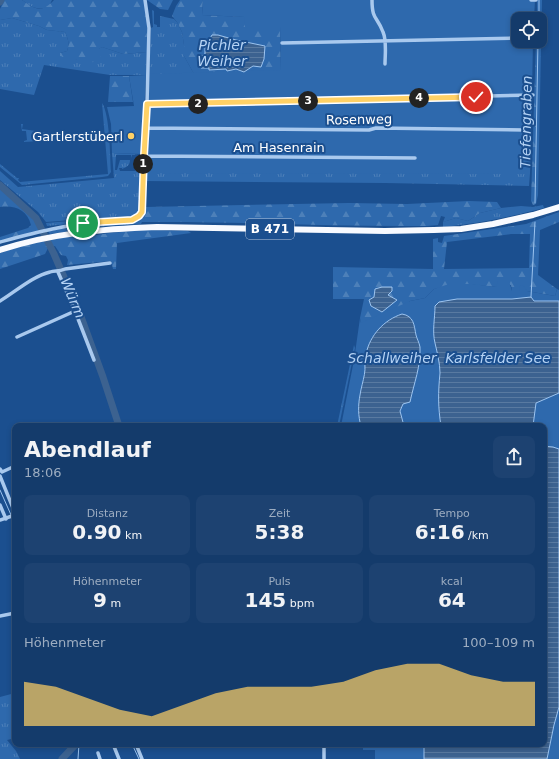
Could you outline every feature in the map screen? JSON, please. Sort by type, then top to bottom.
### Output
[{"type":"highway","name":"B 471","points":[[0,250],[48,237],[99,230],[157,227],[385,231],[461,229],[493,224],[533,215],[559,207]]},
{"type":"street","points":[[0,242],[42,230],[83,223],[132,220],[139,216],[142,212],[149,28],[145,0]]},
{"type":"street","points":[[372,0],[372,11],[374,17],[384,33],[385,64]]},
{"type":"street","points":[[531,0],[536,0]]},
{"type":"street","points":[[282,43],[511,38]]},
{"type":"street","points":[[147,104],[533,95]]},
{"type":"street","name":"Rosenweg","points":[[146,128],[369,130],[382,128],[524,130]]},
{"type":"street","name":"Am Hasenrain","points":[[144,156],[415,158]]},
{"type":"street","points":[[0,301],[36,278],[51,271],[58,272],[64,269],[110,263]]},
{"type":"street","points":[[58,272],[76,311],[94,360]]},
{"type":"street","points":[[17,337],[76,311]]},
{"type":"street","points":[[0,469],[2,472],[12,467]]},
{"type":"street","points":[[0,476],[12,506]]},
{"type":"street","points":[[0,505],[6,519]]},
{"type":"street","points":[[0,520],[12,516]]},
{"type":"street","points":[[0,616],[12,614]]},
{"type":"street","points":[[114,747],[119,759]]},
{"type":"street","points":[[137,747],[142,759]]},
{"type":"street","points":[[324,747],[324,759]]},
{"type":"street","points":[[98,753],[100,759]]},
{"type":"green space","points":[[4,0],[22,0],[34,8],[42,9],[54,0],[144,0],[148,28],[147,52],[123,54],[102,47],[99,49],[101,59],[90,63],[60,56],[60,53],[67,51],[68,48],[68,41],[65,32],[47,30],[12,18],[0,20],[0,9]]},
{"type":"green space","points":[[22,0],[52,0],[49,6],[45,8],[38,8],[31,6]]},
{"type":"green space","points":[[147,0],[173,0],[168,10],[160,9]]},
{"type":"green space","points":[[180,0],[203,0],[202,15],[245,17],[245,27],[280,27],[281,71],[194,74],[184,56],[182,32],[172,16]],"holes":[[[218,35],[261,45],[264,59],[260,67],[254,66],[245,71],[237,69],[209,70],[209,68],[202,68],[208,41],[211,37]]]},
{"type":"green space","points":[[203,0],[535,0],[534,12],[511,12],[511,48],[533,48],[532,93],[528,98],[528,174],[145,173],[149,74],[281,70],[280,27],[245,27],[244,17],[202,15]]},
{"type":"green space","points":[[537,0],[542,0],[542,12],[537,12]]},
{"type":"green space","points":[[152,10],[154,11],[154,24],[157,25],[157,27],[160,27],[160,16],[174,19],[177,22],[182,32],[184,56],[194,74],[149,74],[151,28],[153,27]]},
{"type":"green space","points":[[12,18],[47,30],[65,32],[68,41],[68,48],[67,51],[60,53],[78,60],[102,47],[123,54],[147,52],[146,75],[110,75],[44,65],[34,95],[0,89],[0,20]]},
{"type":"green space","points":[[536,48],[541,48],[538,195],[536,204],[533,205],[531,201]]},
{"type":"green space","points":[[146,75],[142,154],[112,153],[111,124],[107,107],[134,106],[129,76]]},
{"type":"green space","points":[[110,76],[129,76],[133,102],[108,102]]},
{"type":"green space","points":[[532,97],[530,173],[528,174],[528,98]]},
{"type":"green space","points":[[102,103],[107,117],[109,136],[111,172],[108,176],[22,185],[0,167],[0,164],[19,178],[18,180],[20,182],[108,174]]},
{"type":"green space","points":[[21,124],[23,124],[22,129],[56,134],[56,140],[24,142],[27,140],[26,131],[22,131]]},
{"type":"green space","points":[[112,153],[138,154],[132,155],[132,158],[131,155],[116,155],[115,170],[117,170],[120,160],[130,160],[127,167],[122,169],[119,168],[120,171],[135,171],[135,168],[139,167],[139,162],[142,161],[142,198],[138,199],[142,204],[140,212],[134,217],[122,219],[120,217],[114,217],[46,222],[38,212],[0,180],[0,171],[18,187],[114,178]]},
{"type":"green space","points":[[145,173],[530,173],[529,186],[145,181]]},
{"type":"green space","points":[[145,181],[146,208],[141,224],[106,226],[50,234],[48,231],[106,222],[132,221],[138,219],[144,213]]},
{"type":"green space","points":[[0,185],[36,218],[40,225],[37,232],[0,242],[0,237],[28,228],[31,225],[26,215],[19,209],[0,207]]},
{"type":"green space","points":[[469,201],[497,202],[501,208],[480,213],[468,221],[456,218],[443,222],[445,217],[441,216],[438,225],[427,226],[141,222],[145,215],[146,207],[349,203],[407,204]]},
{"type":"green space","points":[[543,205],[544,208],[506,217],[443,227],[443,222],[456,218],[468,221],[480,213],[501,208],[521,206],[533,207]]},
{"type":"green space","points":[[559,212],[559,222],[540,230],[538,275],[557,289],[555,296],[527,291],[512,291],[511,285],[496,287],[466,284],[434,289],[425,298],[410,301],[356,353],[364,299],[333,299],[333,267],[433,269],[433,239],[438,238],[438,242],[442,243],[444,236],[526,224]],"holes":[[[511,234],[530,234],[529,268],[444,269],[447,242]],[[374,297],[392,303],[382,312],[371,306],[369,300]]]},
{"type":"green space","points":[[115,217],[121,219],[47,226],[46,223]]},
{"type":"green space","points":[[145,230],[188,231],[191,233],[117,243],[116,269],[113,269],[111,261],[67,265],[68,260],[66,256],[61,255],[55,246],[48,248],[45,254],[0,269],[0,253],[34,243],[94,233],[97,235]]},
{"type":"green space","points":[[498,281],[509,281],[512,291],[519,291],[520,286],[523,285],[527,291],[555,296],[557,289],[559,290],[559,759],[375,759],[375,750],[363,750],[363,747],[547,747],[547,423],[342,423],[354,360],[360,318],[361,323],[410,301],[425,298],[434,289],[449,284],[472,284],[496,287]]},
{"type":"green space","points":[[354,345],[355,348],[340,423],[338,423]]},
{"type":"green space","points":[[12,694],[12,739],[7,740],[16,751],[20,759],[0,759],[0,697]]},
{"type":"water","name":"Pichler Weiher","points":[[212,35],[218,35],[265,46],[264,59],[261,67],[253,66],[244,72],[236,69],[227,71],[226,69],[209,70],[209,68],[201,68],[200,57],[205,54],[205,47]]},
{"type":"water","points":[[392,287],[392,291],[388,295],[397,300],[382,312],[371,306],[369,300],[374,297],[375,289]]},
{"type":"water","name":"Karlsfelder See","points":[[531,297],[534,301],[559,301],[559,393],[536,403],[533,423],[441,423],[439,413],[440,369],[434,338],[435,306],[439,302],[457,299],[512,299]]},
{"type":"water","name":"Schallweiher","points":[[402,314],[411,319],[420,347],[418,368],[410,402],[403,404],[400,411],[403,423],[360,423],[359,403],[365,370],[362,355],[366,354],[374,335],[379,329],[395,317]]},
{"type":"water","points":[[547,446],[559,449],[559,707],[547,759],[424,759],[424,747],[547,747]]},
{"type":"waterway","name":"Tiefengraben","points":[[539,0],[539,12]]},
{"type":"waterway","name":"Tiefengraben","points":[[535,203],[538,48]]},
{"type":"waterway","name":"Würm","points":[[0,185],[36,218],[54,254],[80,314],[118,423]]},
{"type":"waterway","name":"Tiefengraben","points":[[531,297],[535,222]]},
{"type":"waterway","points":[[0,490],[12,517]]},
{"type":"waterway","name":"Würm","points":[[62,759],[73,747]]},
{"type":"waterway","points":[[78,759],[79,747]]},
{"type":"waterway","points":[[133,747],[139,759]]},
{"type":"place","name":"Gartlerstüberl","points":[[131,136]]},
{"type":"route","points":[[83,223],[132,220],[141,214],[143,208],[147,104],[476,97]]}]
